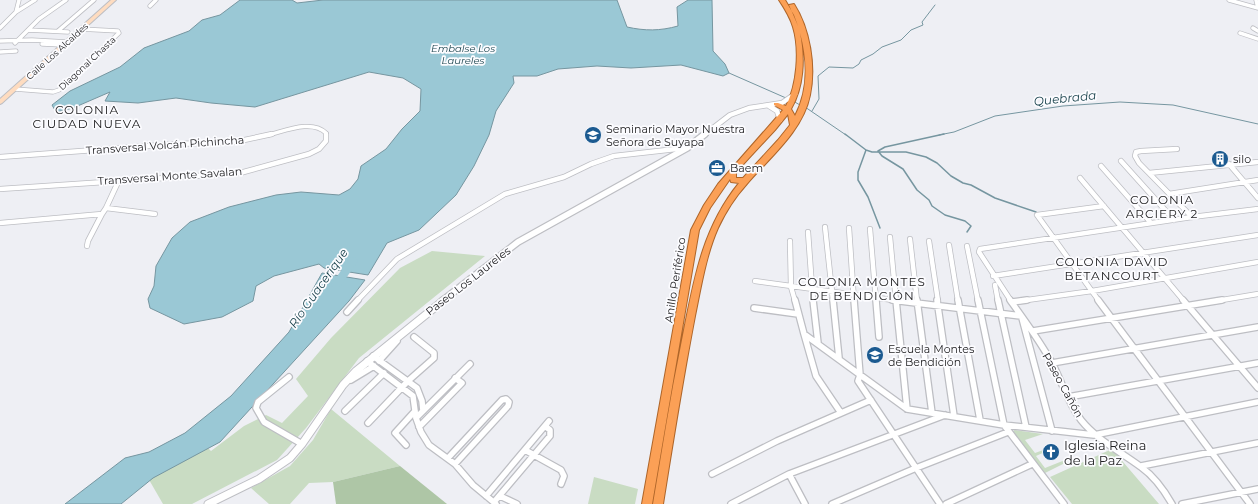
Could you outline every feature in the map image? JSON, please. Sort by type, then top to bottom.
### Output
[{"type":"highway","name":"Anillo Periférico","points":[[647,504],[692,240],[701,215],[710,200],[732,172],[780,120],[795,94],[799,78],[800,39],[792,15],[782,0]]},
{"type":"highway","name":"Anillo Periférico","points":[[658,504],[684,350],[705,251],[714,229],[726,207],[744,181],[793,126],[802,111],[807,96],[808,78],[803,26],[798,14],[788,0]]},
{"type":"highway","points":[[776,104],[787,109],[794,117],[793,126]]},
{"type":"highway","points":[[732,172],[732,177],[734,180],[744,181]]},
{"type":"main road","name":"Calle Los Alcaldes","points":[[0,102],[114,0]]},
{"type":"street","points":[[16,12],[19,0]]},
{"type":"street","points":[[0,28],[16,12],[35,0]]},
{"type":"street","points":[[16,42],[50,10],[66,0]]},
{"type":"street","points":[[58,31],[94,0]]},
{"type":"street","points":[[150,6],[156,0]]},
{"type":"street","points":[[1229,0],[1258,8],[1256,0]]},
{"type":"street","points":[[1253,28],[1258,30]]},
{"type":"street","name":"Diagonal Chasta","points":[[15,89],[54,92],[59,90],[120,32],[81,29]]},
{"type":"street","points":[[28,30],[68,32]]},
{"type":"street","points":[[1240,33],[1258,39]]},
{"type":"street","points":[[0,43],[16,42],[65,44]]},
{"type":"street","points":[[0,52],[16,51]]},
{"type":"street","name":"Paseo Los Laureles","points":[[208,504],[275,470],[290,458],[302,444],[343,385],[367,361],[518,242],[687,148],[730,115],[743,109],[776,104],[788,100],[795,94]]},
{"type":"street","points":[[765,105],[776,109],[779,112],[780,120]]},
{"type":"street","name":"Transversal Volcán Pichincha","points":[[0,157],[176,144],[235,142],[305,126],[321,128],[326,133]]},
{"type":"street","name":"Transversal Monte Savalan","points":[[0,189],[240,173],[309,154],[319,149],[326,141],[326,133]]},
{"type":"street","points":[[347,312],[397,259],[505,194],[564,177],[591,164],[614,156],[687,148]]},
{"type":"street","points":[[1177,149],[1136,152],[1134,156],[1192,217]]},
{"type":"street","points":[[1121,161],[1174,220]]},
{"type":"street","points":[[1149,173],[1258,162]]},
{"type":"street","points":[[1229,164],[1258,198]]},
{"type":"street","points":[[1101,166],[1151,223]]},
{"type":"street","points":[[1080,178],[1124,228],[1164,278],[1258,388]]},
{"type":"street","points":[[87,246],[88,241],[119,180]]},
{"type":"street","points":[[1169,194],[1258,180]]},
{"type":"street","points":[[1104,206],[1037,214],[1071,264],[1113,318],[1250,504]]},
{"type":"street","points":[[106,208],[155,214]]},
{"type":"street","points":[[1053,239],[1151,223],[1258,209]]},
{"type":"street","points":[[0,223],[102,214]]},
{"type":"street","points":[[825,228],[839,358]]},
{"type":"street","points":[[849,228],[860,375],[858,380],[940,504]]},
{"type":"street","points":[[870,229],[879,337]]},
{"type":"street","points":[[808,232],[812,290],[818,343]]},
{"type":"street","points":[[993,276],[1258,235]]},
{"type":"street","points":[[890,237],[907,408]]},
{"type":"street","points":[[910,239],[916,303],[932,413]]},
{"type":"street","name":"Paseo Cañón","points":[[1053,239],[983,248],[980,249],[979,252],[993,276],[1033,331],[1081,419],[1094,435],[1141,466],[1165,489],[1172,504]]},
{"type":"street","points":[[790,240],[791,287],[816,376],[841,413]]},
{"type":"street","points":[[929,241],[954,416]]},
{"type":"street","points":[[949,245],[980,420]]},
{"type":"street","points":[[967,246],[979,311],[1004,425],[1032,464],[1064,504]]},
{"type":"street","points":[[1012,302],[1092,291],[1258,262]]},
{"type":"street","points":[[755,281],[854,296],[1021,316],[1052,431]]},
{"type":"street","points":[[994,285],[1002,313],[1026,427]]},
{"type":"street","points":[[1033,331],[1258,294]]},
{"type":"street","points":[[754,308],[798,314]]},
{"type":"street","points":[[380,361],[410,326]]},
{"type":"street","points":[[1052,364],[1258,327]]},
{"type":"street","points":[[804,334],[907,408],[1004,425],[1094,435],[1258,402]]},
{"type":"street","points":[[368,422],[435,355],[414,337]]},
{"type":"street","points":[[373,356],[417,388],[422,401],[423,411]]},
{"type":"street","points":[[367,361],[413,396],[419,428],[429,445],[455,464],[472,484],[495,503],[550,436],[550,430],[545,426]]},
{"type":"street","points":[[1068,397],[1258,363]]},
{"type":"street","points":[[416,418],[470,364]]},
{"type":"street","points":[[343,385],[374,366]]},
{"type":"street","points":[[345,411],[384,373]]},
{"type":"street","points":[[289,377],[258,402],[256,408],[264,422],[302,444]]},
{"type":"street","points":[[419,428],[462,383],[455,378]]},
{"type":"street","points":[[448,458],[502,400],[506,399],[509,402],[508,406],[455,464]]},
{"type":"street","points":[[712,474],[777,441],[871,400]]},
{"type":"street","points":[[406,445],[395,433],[415,411]]},
{"type":"street","points":[[730,504],[789,474],[946,415]]},
{"type":"street","points":[[486,496],[549,421]]},
{"type":"street","points":[[832,504],[916,468],[1008,432]]},
{"type":"street","points":[[1141,466],[1258,443]]},
{"type":"street","points":[[525,450],[562,470],[564,476],[561,484]]},
{"type":"street","points":[[946,504],[1032,464]]},
{"type":"street","points":[[789,474],[805,504]]},
{"type":"street","points":[[1182,504],[1258,489]]},
{"type":"street","points":[[500,496],[517,504]]},
{"type":"green space","points":[[432,251],[485,256],[359,358],[306,428],[277,460],[192,504],[163,504],[148,478],[202,442],[211,451],[244,426],[266,415],[282,423],[308,396],[296,379],[331,338],[400,268]]},
{"type":"green space","points":[[331,409],[400,466],[333,482],[309,483],[290,504],[269,504],[251,488],[290,466],[313,440]]},
{"type":"green space","points":[[1014,430],[1043,434],[1025,440],[1035,453],[1046,449],[1047,451],[1036,456],[1045,468],[1065,460],[1067,462],[1045,473],[1013,433]]},
{"type":"green space","points":[[1112,449],[1159,504],[1072,504],[1050,477]]},
{"type":"green space","points":[[400,466],[447,504],[336,504],[333,482]]},
{"type":"green space","points":[[594,477],[638,489],[635,504],[588,504]]},
{"type":"water","name":"Embalse Los Laureles","points":[[240,0],[292,0],[297,3],[323,0],[617,0],[627,27],[652,30],[678,26],[677,7],[688,0],[712,0],[713,51],[725,64],[729,73],[723,76],[681,65],[631,68],[597,66],[558,69],[537,76],[513,76],[514,83],[496,111],[489,135],[474,166],[456,195],[419,230],[387,243],[368,275],[324,268],[319,264],[274,276],[256,286],[253,301],[222,317],[184,324],[150,308],[148,299],[154,286],[156,266],[172,238],[190,222],[229,207],[276,195],[301,192],[339,195],[350,189],[358,179],[361,166],[386,149],[402,129],[420,111],[421,89],[403,78],[369,72],[255,107],[176,98],[138,103],[105,101],[110,92],[73,108],[56,112],[52,105],[70,91],[120,67],[144,48],[189,31],[202,20],[220,15]]},
{"type":"water","points":[[322,273],[365,280],[349,301],[220,442],[153,478],[121,504],[65,504],[125,458],[149,452],[185,433],[231,396],[289,332]]},
{"type":"waterway","points":[[812,111],[819,99],[818,76],[829,67],[853,68],[859,64],[861,60],[873,54],[882,47],[901,40],[911,30],[923,25],[922,22],[935,5]]},
{"type":"waterway","points":[[729,73],[786,98]]},
{"type":"waterway","points":[[793,101],[800,105]]},
{"type":"waterway","name":"Quebrada","points":[[944,134],[954,132],[995,116],[1063,106],[1120,102],[1173,105],[1258,124]]},
{"type":"waterway","points":[[805,107],[846,135]]},
{"type":"waterway","points":[[845,134],[866,150]]},
{"type":"waterway","name":"Quebrada","points":[[879,152],[878,151],[885,147],[944,134]]},
{"type":"waterway","name":"Quebrada","points":[[939,135],[944,134]]},
{"type":"waterway","points":[[866,150],[879,152]]},
{"type":"waterway","points":[[866,150],[858,172],[858,180],[868,197],[880,228]]},
{"type":"waterway","points":[[879,152],[906,152],[926,157],[937,163],[951,176],[963,183],[971,185],[995,198],[1036,212]]},
{"type":"waterway","points":[[879,152],[882,156],[903,169],[917,190],[929,200],[932,206],[945,215],[965,221],[971,226],[967,232]]},
{"type":"waterway","name":"Río Guacerique","points":[[336,285],[353,261]]},
{"type":"place","name":"Seminario Mayor Nuestra Señora de Suyapa","points":[[593,135]]},
{"type":"place","name":"silo","points":[[1220,159]]},
{"type":"place","name":"Baem","points":[[717,168]]},
{"type":"place","name":"Escuela Montes de Bendición","points":[[875,355]]},
{"type":"place","name":"Iglesia Reina de la Paz","points":[[1051,452]]},
{"type":"district","name":"COLONIA CIUDAD NUEVA","points":[[87,116]]},
{"type":"district","name":"COLONIA ARCIERY 2","points":[[1162,206]]},
{"type":"district","name":"COLONIA DAVID BETANCOURT","points":[[1112,268]]},
{"type":"district","name":"COLONIA MONTES DE BENDICIÓN","points":[[862,288]]}]
